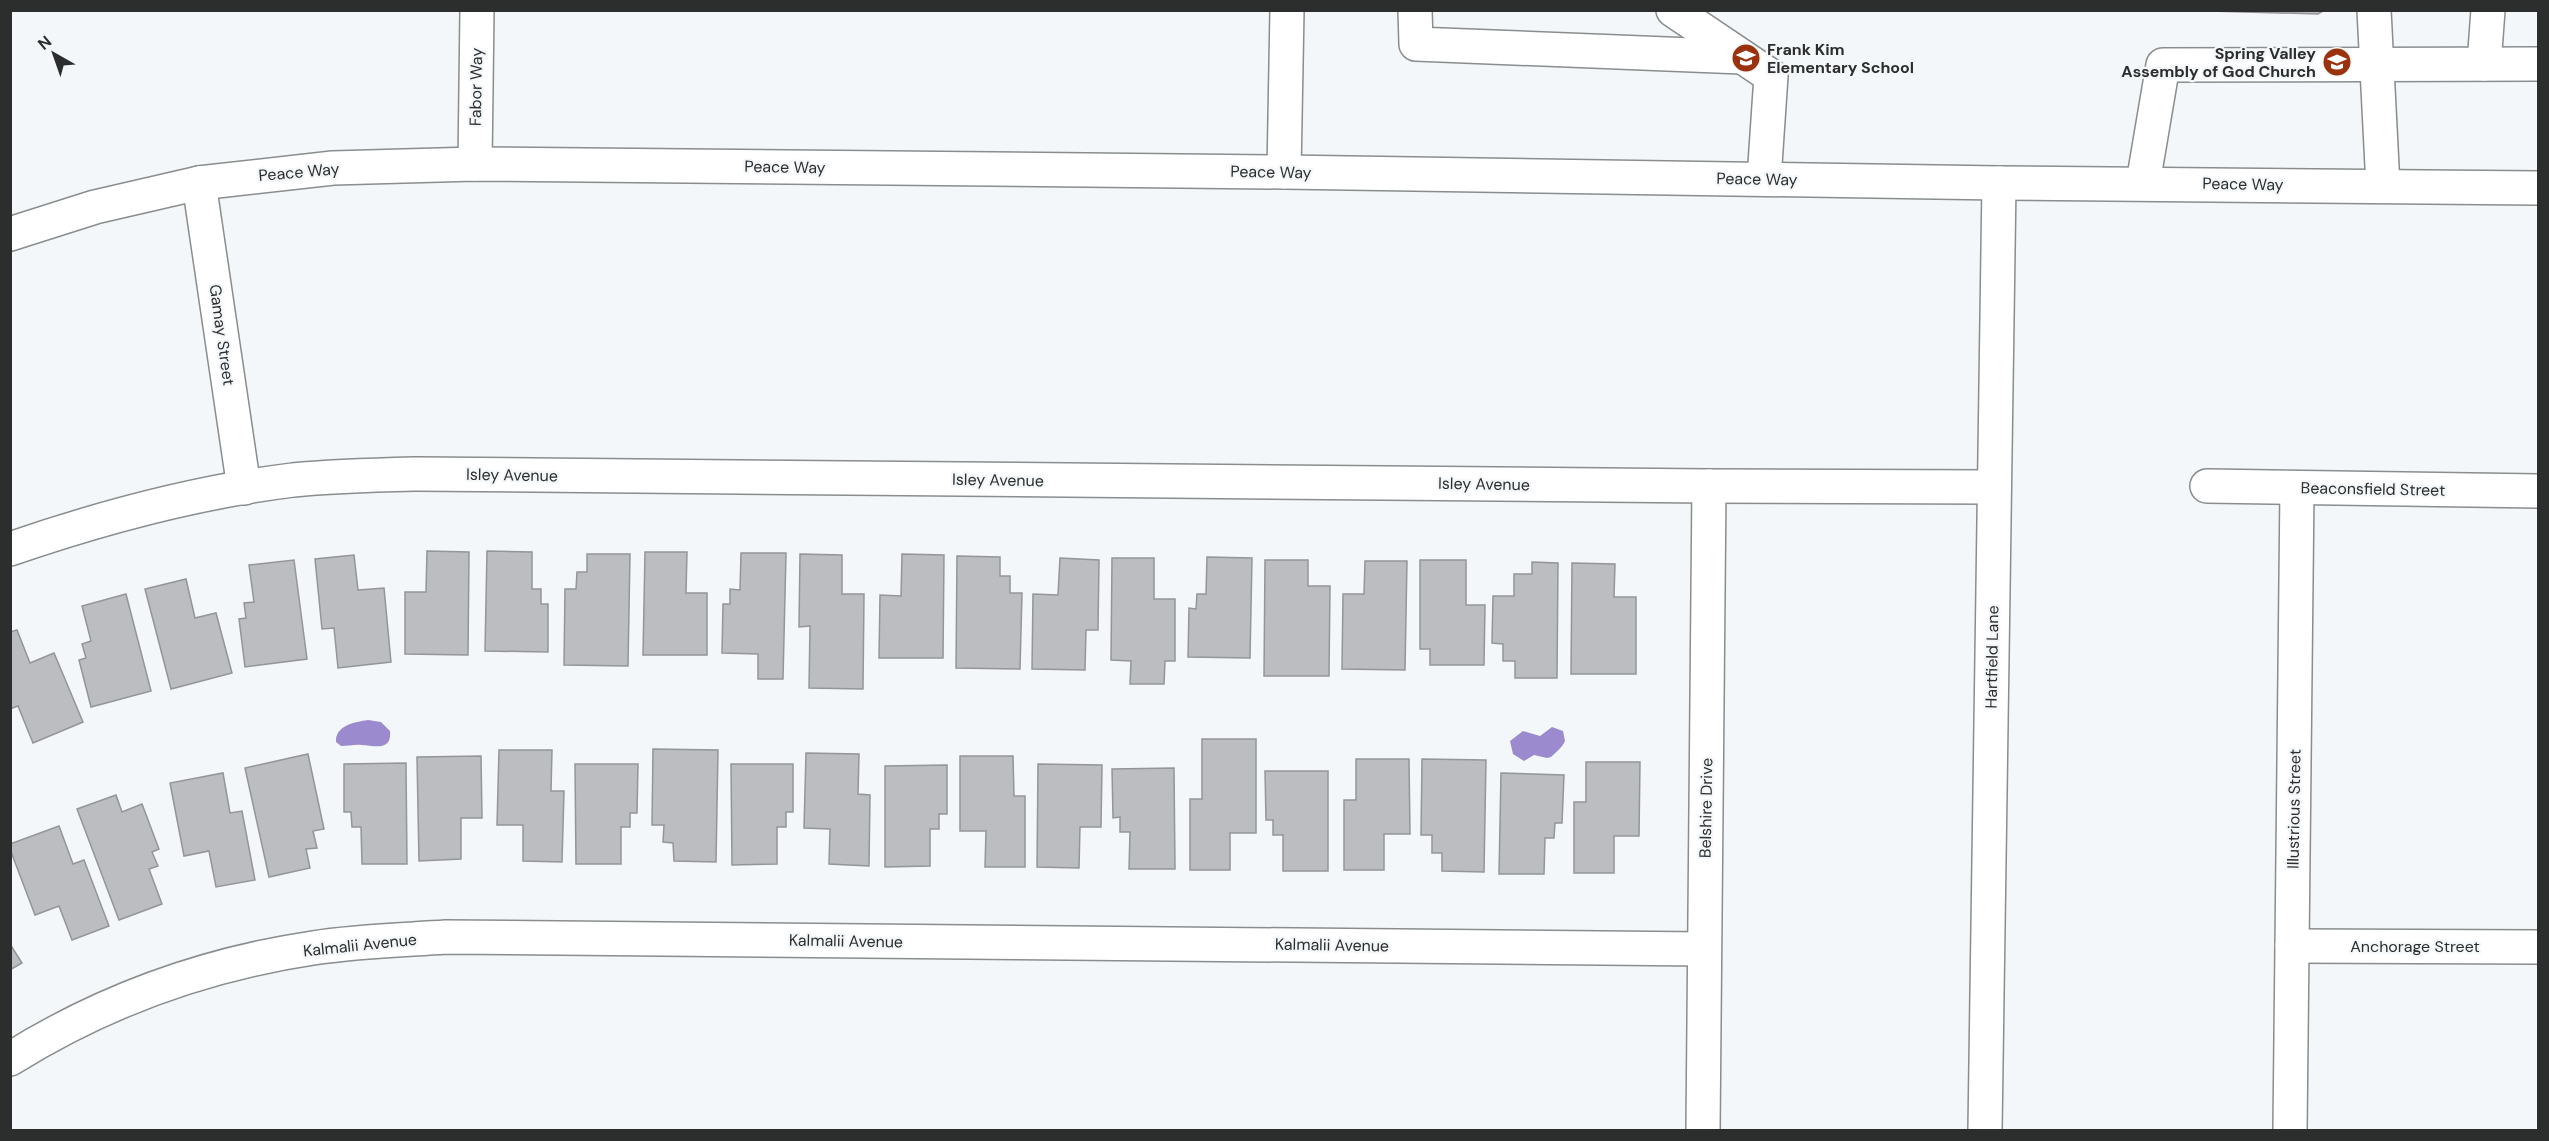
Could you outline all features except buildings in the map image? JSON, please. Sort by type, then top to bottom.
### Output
[{"type":"street","name":"Fabor Way","points":[[475,164],[477,10]]},
{"type":"street","points":[[1284,172],[1287,10]]},
{"type":"street","points":[[1415,10],[1416,44],[1742,57]]},
{"type":"street","points":[[1673,10],[1771,76],[1764,179]]},
{"type":"street","points":[[2374,10],[2383,186]]},
{"type":"street","points":[[2484,64],[2488,10]]},
{"type":"street","points":[[2143,183],[2163,65],[2538,64]]},
{"type":"street","name":"Peace Way","points":[[10,234],[95,207],[199,183],[333,168],[475,164],[2538,188]]},
{"type":"street","name":"Gamay Street","points":[[199,183],[244,488]]},
{"type":"street","name":"Hartfield Lane","points":[[1985,1131],[1999,183]]},
{"type":"street","name":"Isley Avenue","points":[[10,549],[134,510],[244,488],[306,479],[416,474],[1994,487]]},
{"type":"street","name":"Belshire Drive","points":[[1703,1131],[1709,486]]},
{"type":"street","name":"Beaconsfield Street","points":[[2206,486],[2538,491]]},
{"type":"street","name":"Illustrious Street","points":[[2290,1131],[2297,488]]},
{"type":"street","name":"Kalmalii Avenue","points":[[10,1059],[73,1024],[168,982],[261,957],[373,941],[458,937],[1704,949]]},
{"type":"street","name":"Anchorage Street","points":[[2292,946],[2538,947]]},
{"type":"shaded area","points":[[368,720],[381,722],[390,731],[388,742],[382,746],[341,746],[336,742],[339,732],[346,726]]},
{"type":"shaded area","points":[[1552,727],[1563,731],[1565,741],[1551,757],[1534,755],[1524,761],[1513,754],[1510,741],[1523,731],[1540,736]]},
{"type":"place","name":"Frank Kim Elementary School","points":[[1746,58]]},
{"type":"place","name":"Spring Valley Assembly of God Church","points":[[2337,62]]}]
